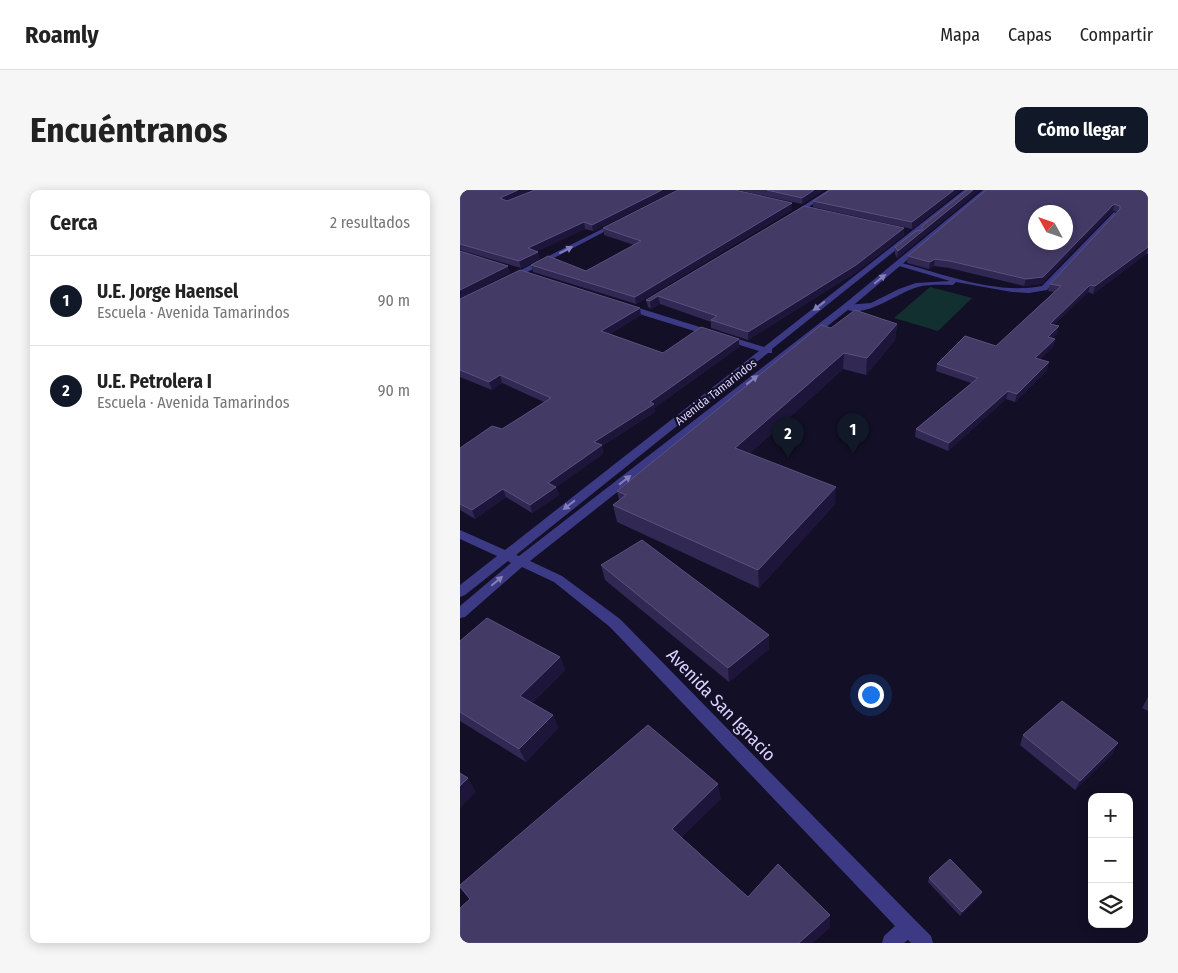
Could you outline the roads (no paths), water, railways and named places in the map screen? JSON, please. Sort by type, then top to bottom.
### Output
[{"type":"street","points":[[787,218],[832,190]]},
{"type":"street","name":"Avenida Tamarindos","points":[[460,592],[765,350],[908,232],[968,190]]},
{"type":"street","name":"Avenida Tamarindos","points":[[460,612],[520,562],[846,307],[986,190]]},
{"type":"street","points":[[794,206],[813,210]]},
{"type":"street","points":[[502,282],[623,221]]},
{"type":"street","points":[[908,232],[929,237]]},
{"type":"street","points":[[502,267],[528,276]]},
{"type":"street","points":[[618,304],[784,355]]},
{"type":"street","points":[[635,310],[644,305]]},
{"type":"street","name":"Avenida San Ignacio","points":[[460,534],[558,579],[615,622],[924,943]]},
{"type":"street","points":[[891,943],[909,926]]},
{"type":"lane","points":[[846,307],[863,309],[881,304],[911,287],[929,283],[978,284],[1034,291],[1044,288],[1114,214]]},
{"type":"lane","points":[[898,264],[978,284]]},
{"type":"place","name":"U.E. Jorge Haensel","points":[[853,454]]},
{"type":"place","name":"U.E. Petrolera I","points":[[788,458]]}]
